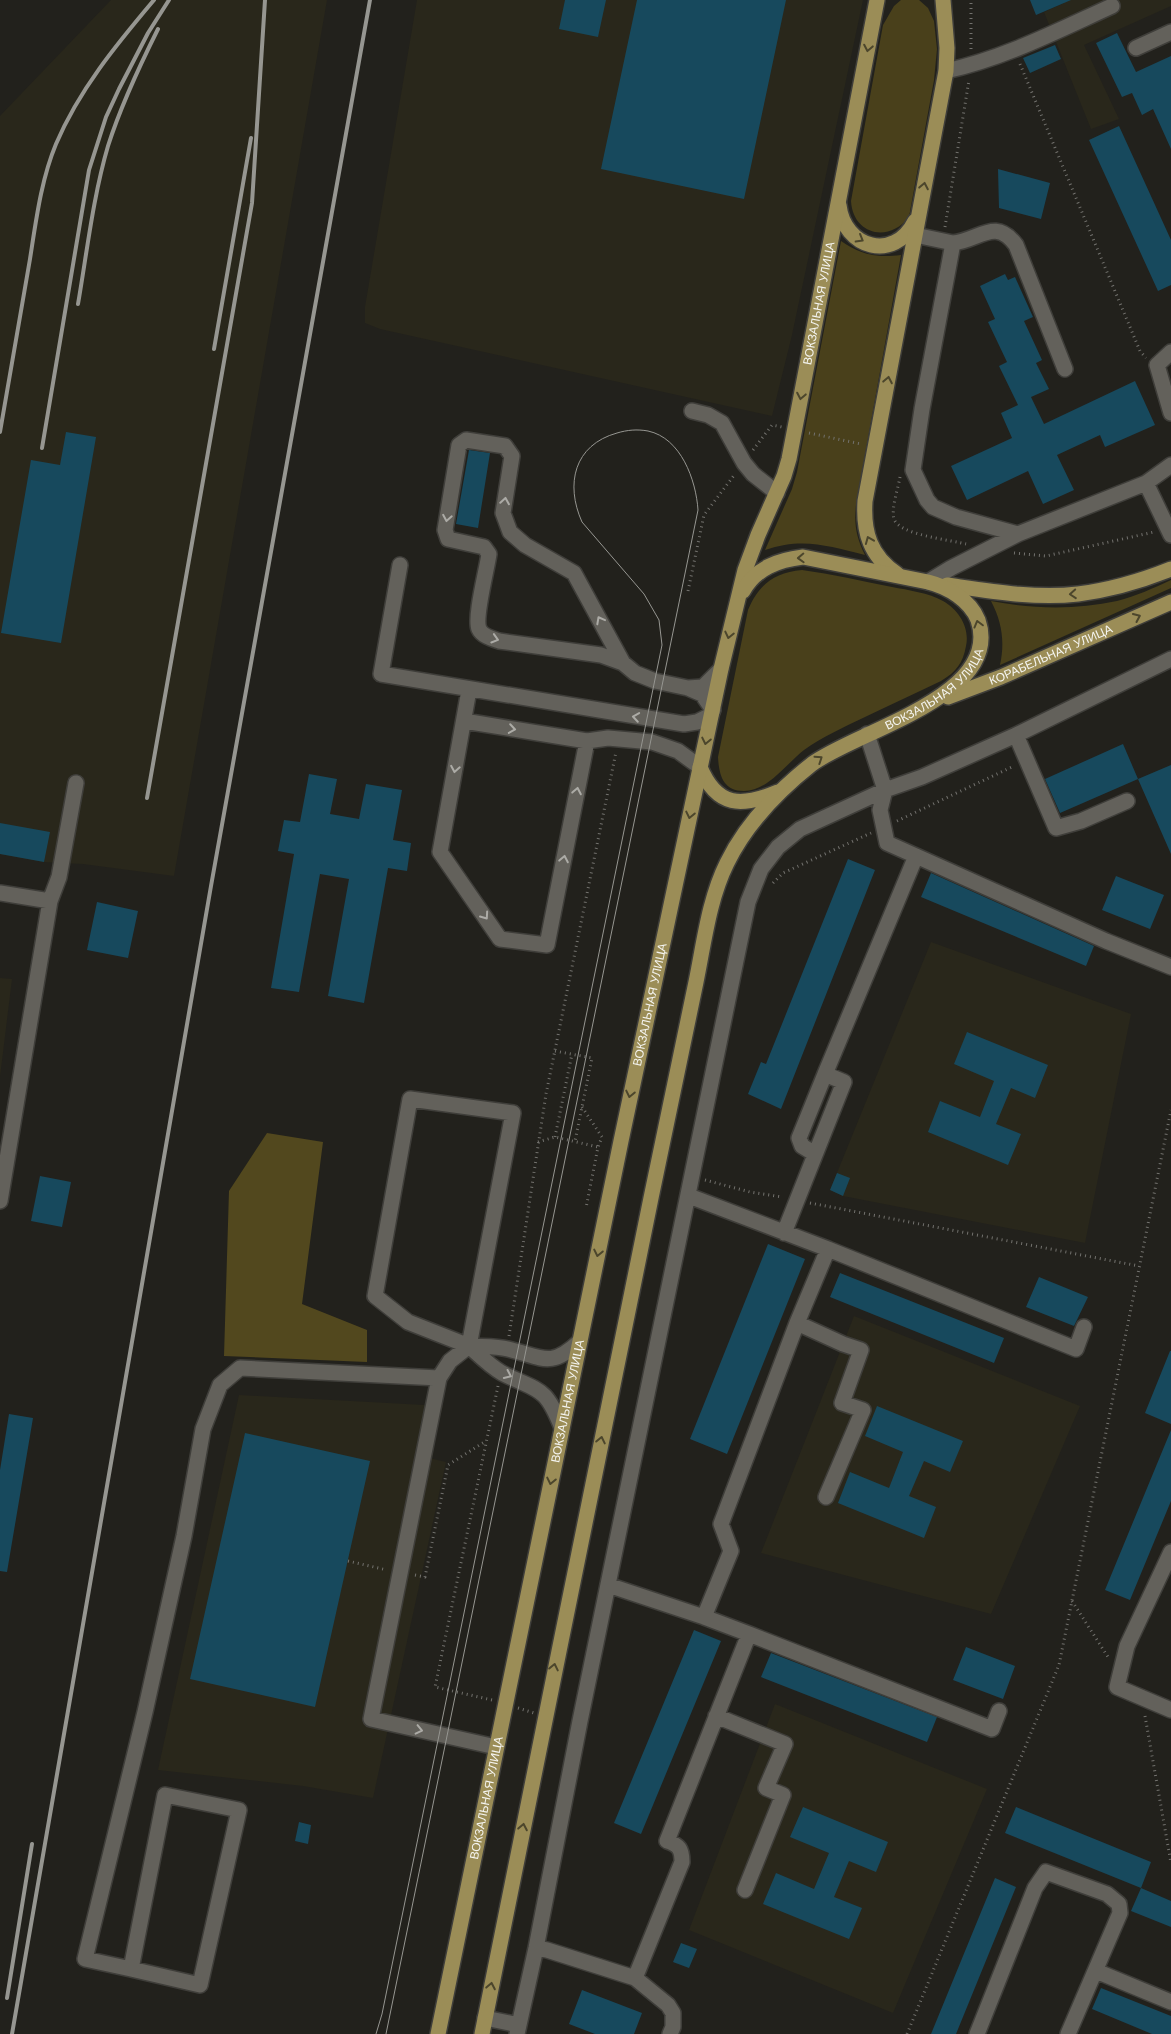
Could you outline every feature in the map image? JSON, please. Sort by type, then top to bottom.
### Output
[{"type":"main road","points":[[933,0],[946,18]]},
{"type":"main road","name":"ВОКЗАЛЬНАЯ УЛИЦА","points":[[900,576],[885,566],[876,554],[865,531],[864,516],[871,469],[946,70],[946,18],[943,0]]},
{"type":"main road","name":"ВОКЗАЛЬНАЯ УЛИЦА","points":[[438,2034],[562,1428],[721,669],[737,600],[758,534],[777,493],[789,459],[878,4]]},
{"type":"main road","points":[[839,199],[840,214],[845,227],[860,241],[873,246],[887,246],[899,241],[909,232],[919,212]]},
{"type":"main road","name":"ВОКЗАЛЬНАЯ УЛИЦА","points":[[482,2034],[545,1715],[713,904],[724,868],[736,846],[755,820],[782,790],[813,764],[835,749],[931,704],[958,684],[969,671],[976,658],[980,642],[980,625],[974,611],[961,597],[935,583],[824,560],[803,557],[789,559],[760,570],[747,583],[737,600]]},
{"type":"main road","points":[[935,583],[1013,593],[1077,594],[1144,580],[1171,569]]},
{"type":"main road","name":"КОРАБЕЛЬНАЯ УЛИЦА","points":[[931,704],[1001,677],[1171,602]]},
{"type":"main road","name":"ВОКЗАЛЬНАЯ УЛИЦА","points":[[700,767],[705,780],[713,790],[732,801],[744,803],[758,800],[782,790]]},
{"type":"street","points":[[946,70],[970,65],[1014,51],[1112,6]]},
{"type":"street","points":[[1136,48],[1171,32]]},
{"type":"street","points":[[915,235],[962,242],[992,230],[1001,230],[1008,235],[1016,245],[1065,369]]},
{"type":"street","points":[[948,241],[913,470],[927,500],[933,507],[956,517],[1018,534]]},
{"type":"street","points":[[1171,352],[1158,365],[1171,413]]},
{"type":"street","points":[[692,411],[722,423],[744,463],[753,474],[777,493]]},
{"type":"street","points":[[400,564],[381,674],[684,724],[697,722],[712,712],[702,694],[688,688],[655,681],[635,673],[623,662],[574,573],[525,545],[510,532],[503,513],[512,456],[506,446],[466,440],[459,445],[444,530],[448,539],[484,546],[489,554],[478,617],[479,630],[486,636],[499,641],[601,655],[623,662]]},
{"type":"street","points":[[935,583],[989,549],[1018,534],[1146,483],[1171,465]]},
{"type":"street","points":[[1146,483],[1170,532]]},
{"type":"street","points":[[485,2018],[518,2029],[536,1948],[608,1585],[699,1175],[748,902],[761,869],[778,847],[800,829],[885,790],[922,777],[1016,736],[1171,658]]},
{"type":"street","points":[[688,688],[703,687],[721,669]]},
{"type":"street","points":[[469,690],[440,852],[500,938],[547,945],[586,741]]},
{"type":"street","points":[[464,721],[586,741],[619,739],[652,742],[669,747],[689,758],[700,767]]},
{"type":"street","points":[[867,734],[885,790],[880,810],[887,843],[1106,941],[1171,967]]},
{"type":"street","points":[[1016,736],[1056,828],[1081,821],[1127,801]]},
{"type":"street","points":[[0,1202],[50,901],[59,877],[76,783]]},
{"type":"street","points":[[815,1154],[802,1146],[799,1138],[916,856]]},
{"type":"street","points":[[0,892],[50,901]]},
{"type":"street","points":[[784,1233],[844,1082],[825,1074]]},
{"type":"street","points":[[496,1747],[371,1718],[439,1378],[450,1361],[469,1346],[513,1113],[410,1099],[375,1296],[408,1322],[469,1346],[501,1372],[533,1386],[546,1396],[562,1428]]},
{"type":"street","points":[[694,1198],[828,1249],[1076,1349],[1084,1327]]},
{"type":"street","points":[[704,1617],[730,1551],[721,1524],[797,1323],[828,1249]]},
{"type":"street","points":[[797,1323],[861,1350],[842,1403],[863,1410],[826,1497]]},
{"type":"street","points":[[469,1346],[506,1348],[540,1359],[555,1359],[567,1353],[580,1342]]},
{"type":"street","points":[[131,1968],[165,1795],[239,1810],[200,1984],[85,1959],[147,1703],[184,1536],[204,1429],[220,1385],[240,1368],[439,1378]]},
{"type":"street","points":[[1171,1552],[1128,1646],[1117,1687],[1171,1710]]},
{"type":"street","points":[[608,1585],[704,1617],[992,1729],[999,1711]]},
{"type":"street","points":[[635,1978],[682,1862],[682,1852],[677,1844],[667,1840],[749,1634]]},
{"type":"street","points":[[716,1716],[785,1744],[766,1788],[783,1795],[746,1890]]},
{"type":"street","points":[[977,2034],[1035,1888],[1046,1872],[1107,1894],[1120,1904],[1120,1913],[1068,2034]]},
{"type":"street","points":[[536,1948],[548,1950],[635,1978],[668,2005],[673,2013],[674,2032]]},
{"type":"street","points":[[1096,1971],[1171,2002]]},
{"type":"path","points":[[948,241],[970,65],[971,0]]},
{"type":"path","points":[[1014,51],[1140,350],[1148,360],[1158,365]]},
{"type":"path","points":[[750,454],[772,425],[787,428]]},
{"type":"path","points":[[804,432],[867,445]]},
{"type":"path","points":[[901,472],[894,518],[898,526],[908,531],[1005,552],[1046,556],[1170,532]]},
{"type":"path","points":[[688,591],[704,514],[735,473]]},
{"type":"path","points":[[506,1348],[538,1142],[619,739]]},
{"type":"path","points":[[770,888],[783,873],[1026,760]]},
{"type":"path","points":[[555,1051],[592,1058],[575,1141]]},
{"type":"path","points":[[555,1138],[572,1054]]},
{"type":"path","points":[[582,1107],[602,1137],[598,1147],[586,1208]]},
{"type":"path","points":[[907,2034],[1059,1665],[1171,1110]]},
{"type":"path","points":[[538,1142],[555,1138],[598,1147]]},
{"type":"path","points":[[694,1198],[699,1175],[750,1192],[1139,1266]]},
{"type":"path","points":[[496,1701],[435,1687],[501,1372]]},
{"type":"path","points":[[1072,1601],[1120,1675]]},
{"type":"path","points":[[1142,1698],[1171,1863]]},
{"type":"path","points":[[514,1707],[534,1713]]},
{"type":"shaded area","points":[[111,0],[327,0],[174,876],[83,864],[44,862],[0,854],[0,116]]},
{"type":"shaded area","points":[[417,0],[863,0],[792,335],[772,416],[380,329],[365,323],[365,307]]},
{"type":"shaded area","points":[[901,0],[919,0],[928,8],[934,21],[937,49],[934,80],[909,217],[892,230],[873,232],[858,222],[853,213],[851,201],[883,25],[894,6]]},
{"type":"shaded area","points":[[1063,0],[1171,0],[1171,6],[1084,45],[1119,119],[1091,129],[1044,12],[1064,3]]},
{"type":"shaded area","points":[[841,241],[855,250],[877,256],[901,255],[856,505],[856,530],[865,555],[804,543],[765,550],[792,489],[797,472]]},
{"type":"shaded area","points":[[802,570],[918,592],[943,601],[954,609],[965,626],[967,639],[965,652],[958,666],[941,681],[833,732],[804,750],[777,775],[761,786],[753,790],[737,790],[727,785],[721,776],[718,757],[748,610],[757,593],[769,581],[783,574]]},
{"type":"shaded area","points":[[1171,580],[1171,588],[1000,665],[1002,632],[991,601],[1038,607],[1086,606],[1124,599]]},
{"type":"shaded area","points":[[931,942],[1131,1014],[1085,1243],[843,1196],[830,1190]]},
{"type":"shaded area","points":[[0,978],[12,979],[0,1077]]},
{"type":"shaded area","points":[[267,1133],[323,1142],[302,1304],[367,1330],[367,1362],[224,1356],[229,1191]]},
{"type":"shaded area","points":[[854,1316],[1080,1406],[991,1614],[761,1553]]},
{"type":"shaded area","points":[[239,1395],[443,1406],[429,1458],[446,1462],[373,1798],[303,1786],[158,1770]]},
{"type":"shaded area","points":[[775,1704],[987,1789],[893,2013],[689,1930]]},
{"type":"building","points":[[565,0],[606,0],[598,37],[559,29]]},
{"type":"building","points":[[637,0],[786,0],[744,199],[601,169]]},
{"type":"building","points":[[1030,0],[1071,0],[1036,15]]},
{"type":"building","points":[[1117,33],[1136,72],[1171,56],[1171,149],[1153,109],[1142,115],[1132,93],[1122,97],[1096,43]]},
{"type":"building","points":[[1055,45],[1061,59],[1030,73],[1023,58]]},
{"type":"building","points":[[1119,126],[1171,240],[1171,285],[1158,291],[1089,140]]},
{"type":"building","points":[[998,169],[1050,183],[1041,219],[999,208]]},
{"type":"building","points":[[1005,274],[1008,280],[1015,277],[1033,317],[1024,321],[1042,360],[1036,363],[1049,389],[1031,397],[1044,424],[1135,381],[1155,425],[1105,447],[1100,435],[1057,455],[1074,490],[1043,504],[1028,471],[967,500],[951,466],[1012,438],[1001,413],[1018,405],[999,366],[1007,362],[988,322],[995,319],[980,286]]},
{"type":"building","points":[[66,432],[96,437],[61,643],[1,633],[31,460],[60,465]]},
{"type":"building","points":[[469,450],[490,453],[478,528],[456,524]]},
{"type":"building","points":[[1123,744],[1138,779],[1060,813],[1045,779]]},
{"type":"building","points":[[1171,765],[1171,854],[1138,779]]},
{"type":"building","points":[[309,774],[337,779],[330,814],[359,819],[366,784],[402,790],[393,840],[411,843],[407,871],[388,868],[364,1003],[328,996],[349,879],[320,874],[299,992],[271,988],[294,854],[278,851],[284,820],[300,822]]},
{"type":"building","points":[[0,823],[50,832],[44,862],[0,854]]},
{"type":"building","points":[[848,859],[875,870],[781,1109],[748,1094],[761,1062],[766,1064]]},
{"type":"building","points":[[931,873],[1094,946],[1086,966],[921,897]]},
{"type":"building","points":[[1116,876],[1164,895],[1150,929],[1102,910]]},
{"type":"building","points":[[97,902],[138,911],[128,958],[87,950]]},
{"type":"building","points":[[967,1032],[1048,1065],[1035,1098],[1011,1088],[996,1124],[1021,1134],[1008,1165],[928,1132],[940,1101],[980,1117],[994,1081],[954,1064]]},
{"type":"building","points":[[837,1173],[850,1178],[843,1196],[830,1190]]},
{"type":"building","points":[[40,1176],[71,1182],[62,1227],[31,1221]]},
{"type":"building","points":[[768,1244],[805,1259],[727,1454],[690,1439]]},
{"type":"building","points":[[840,1273],[1004,1338],[994,1363],[830,1297]]},
{"type":"building","points":[[1039,1277],[1088,1297],[1074,1326],[1026,1307]]},
{"type":"building","points":[[1171,1351],[1171,1424],[1145,1413]]},
{"type":"building","points":[[877,1406],[963,1441],[950,1472],[924,1461],[909,1496],[936,1507],[924,1538],[838,1503],[850,1472],[889,1488],[903,1452],[865,1436]]},
{"type":"building","points":[[9,1414],[33,1418],[7,1572],[0,1571],[0,1470]]},
{"type":"building","points":[[1171,1430],[1171,1501],[1130,1600],[1105,1590]]},
{"type":"building","points":[[245,1433],[370,1461],[315,1707],[190,1679]]},
{"type":"building","points":[[694,1630],[721,1641],[641,1834],[614,1823]]},
{"type":"building","points":[[966,1647],[1015,1666],[1003,1699],[953,1680]]},
{"type":"building","points":[[771,1653],[937,1717],[927,1742],[761,1677]]},
{"type":"building","points":[[803,1807],[888,1842],[876,1872],[849,1861],[834,1897],[862,1908],[849,1939],[763,1904],[776,1873],[814,1889],[829,1853],[790,1837]]},
{"type":"building","points":[[1016,1807],[1151,1862],[1141,1888],[1005,1833]]},
{"type":"building","points":[[299,1822],[311,1825],[308,1844],[295,1841]]},
{"type":"building","points":[[995,1878],[1016,1887],[956,2034],[931,2034]]},
{"type":"building","points":[[1141,1888],[1171,1901],[1171,1927],[1131,1911]]},
{"type":"building","points":[[681,1943],[697,1949],[689,1968],[673,1962]]},
{"type":"building","points":[[1101,1988],[1171,2016],[1171,2034],[1152,2034],[1092,2009]]},
{"type":"building","points":[[582,1990],[642,2013],[634,2034],[595,2034],[569,2024]]},
{"type":"tram line","points":[[376,2034],[382,2014],[662,645],[659,620],[644,594],[582,522],[574,494],[574,480],[583,456],[602,439],[625,431],[648,431],[660,435],[669,442],[685,462],[694,486],[698,510],[386,2034]]},
{"type":"railway","points":[[0,432],[37,215],[51,158],[65,124],[87,87],[112,51],[154,0]]},
{"type":"railway","points":[[42,448],[89,170],[106,117],[119,89],[148,33],[169,0]]},
{"type":"railway","points":[[147,798],[252,203],[265,0]]},
{"type":"railway","points":[[12,2034],[211,886],[370,0]]},
{"type":"railway","points":[[78,304],[94,205],[108,146],[131,86],[158,29]]},
{"type":"railway","points":[[214,349],[251,138]]},
{"type":"railway","points":[[7,1998],[32,1844]]}]
